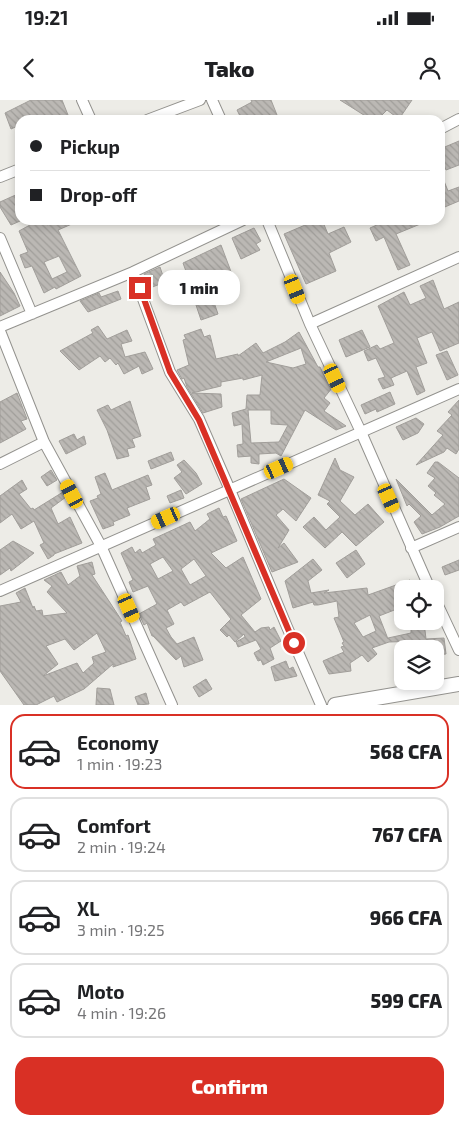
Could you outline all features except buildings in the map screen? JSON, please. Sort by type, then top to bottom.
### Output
[{"type":"street","points":[[82,100],[89,115]]},
{"type":"street","points":[[160,115],[200,100]]},
{"type":"street","points":[[212,100],[219,115]]},
{"type":"street","points":[[445,126],[459,119]]},
{"type":"street","points":[[0,177],[15,171]]},
{"type":"street","points":[[0,327],[133,272],[232,225]]},
{"type":"street","points":[[269,225],[310,324],[361,432],[426,580]]},
{"type":"street","points":[[0,238],[32,314]]},
{"type":"street","points":[[310,324],[459,257]]},
{"type":"street","points":[[133,272],[170,372],[199,420],[230,490],[253,550],[321,705]]},
{"type":"street","points":[[0,331],[44,442],[101,546],[172,705]]},
{"type":"street","points":[[0,591],[459,388]]},
{"type":"street","points":[[0,464],[44,442]]},
{"type":"street","points":[[411,548],[459,527]]},
{"type":"street","points":[[444,618],[459,650]]},
{"type":"street","points":[[335,705],[391,701],[459,684]]},
{"type":"route","points":[[140,288],[170,372],[199,420],[294,643]]}]
